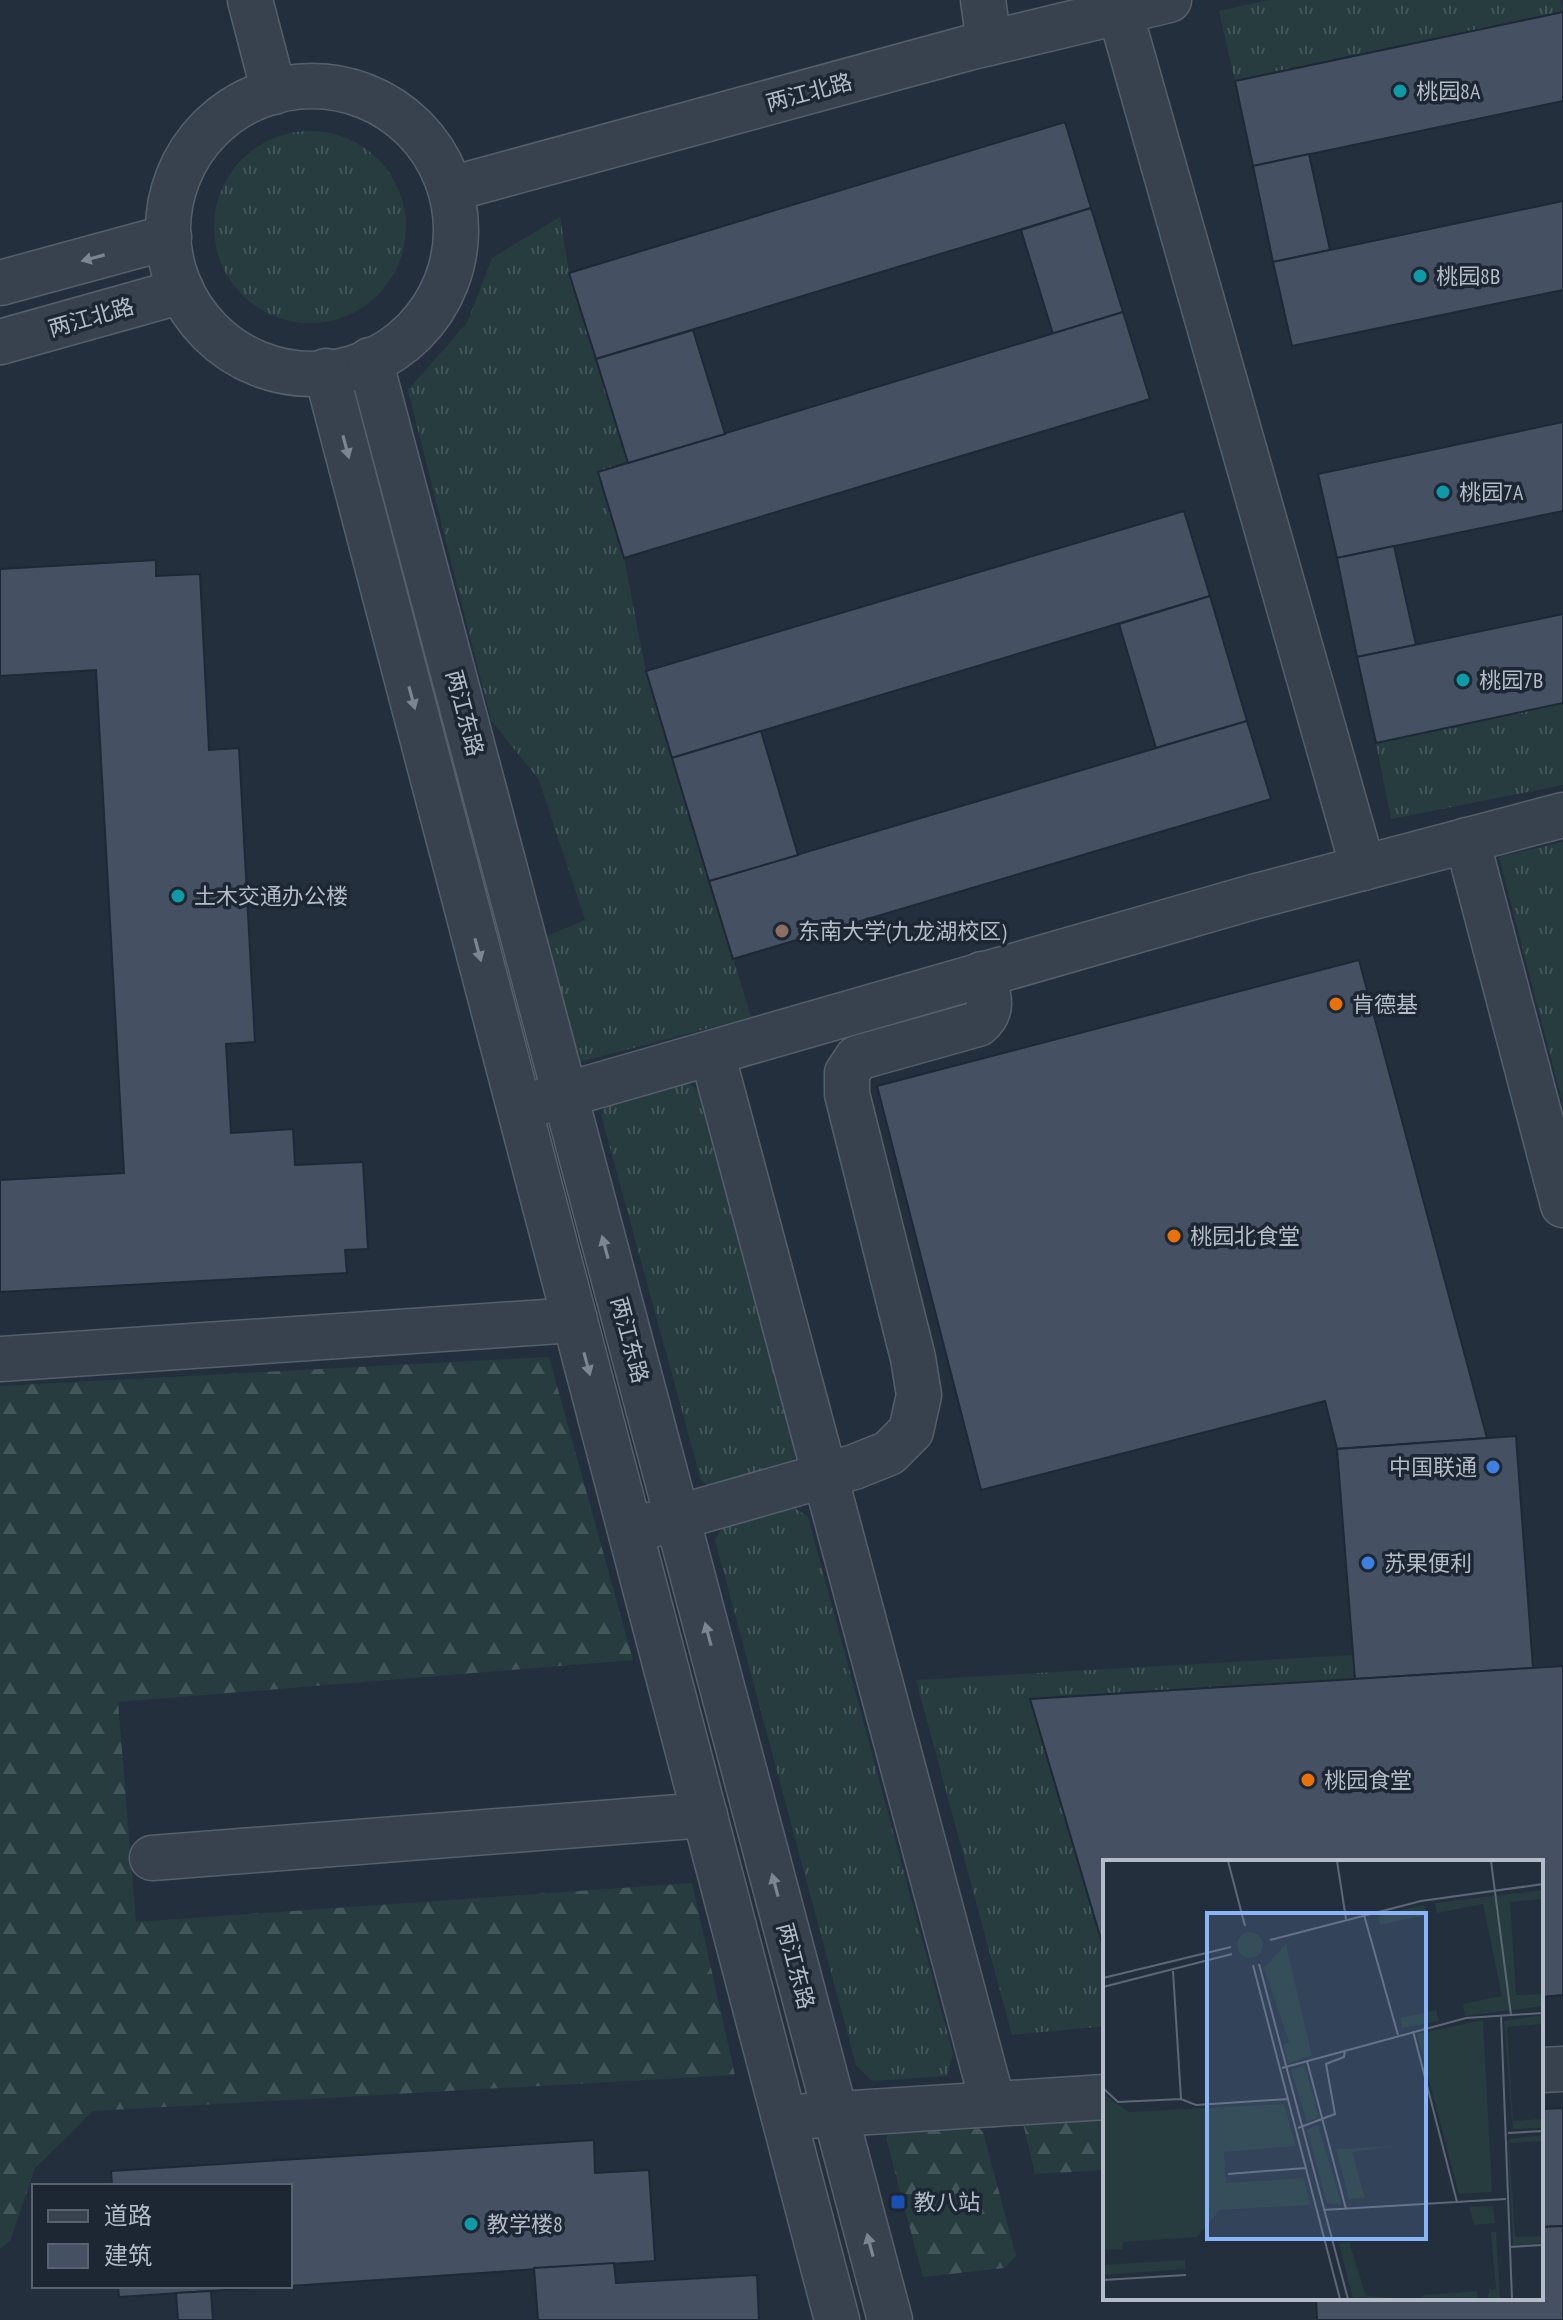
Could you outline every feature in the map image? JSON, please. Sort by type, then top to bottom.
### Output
[{"type":"street","points":[[250,0],[274,92]]},
{"type":"street","points":[[983,0],[989,43]]},
{"type":"street","name":"两江北路","points":[[451,189],[989,43],[1169,0]]},
{"type":"street","points":[[1120,12],[1363,868]]},
{"type":"street","points":[[299,85],[348,89],[393,110],[429,144],[451,189],[457,235],[448,280],[425,319],[392,351],[349,369],[304,374],[259,364],[219,341],[189,307],[171,264],[167,215],[181,167],[209,127],[251,98],[299,85]]},
{"type":"street","points":[[0,283],[169,237]]},
{"type":"street","name":"两江北路","points":[[0,342],[182,291]]},
{"type":"street","name":"两江东路","points":[[370,360],[890,2320]]},
{"type":"street","points":[[326,371],[837,2320]]},
{"type":"street","points":[[519,1108],[982,974],[1563,815]]},
{"type":"street","points":[[1467,840],[1563,1205]]},
{"type":"street","points":[[630,1531],[825,1475],[889,1453],[911,1431],[919,1395],[913,1358],[847,1094],[847,1073],[857,1058],[978,1024],[987,1017],[991,1004],[982,974]]},
{"type":"street","points":[[712,1053],[993,2104]]},
{"type":"street","points":[[0,1359],[575,1320]]},
{"type":"street","points":[[152,1858],[705,1815]]},
{"type":"street","points":[[1543,2070],[1563,2069]]},
{"type":"street","points":[[784,2118],[1103,2097]]},
{"type":"green space","points":[[1269,0],[1561,0],[1563,12],[1235,81],[1219,11]]},
{"type":"green space","points":[[310,131],[347,139],[378,159],[398,190],[406,227],[398,264],[378,295],[347,315],[310,323],[273,315],[242,295],[222,264],[214,227],[222,190],[242,159],[273,139]]},
{"type":"green space","points":[[560,217],[569,273],[628,463],[598,473],[624,558],[646,672],[751,1017],[576,1063],[540,939],[585,920],[539,780],[491,720],[408,390],[467,323],[492,258]]},
{"type":"green space","points":[[1563,703],[1563,785],[1391,819],[1376,743]]},
{"type":"green space","points":[[1563,842],[1563,1104],[1499,857]]},
{"type":"green space","points":[[685,1082],[699,1090],[797,1453],[791,1464],[709,1486],[701,1480],[601,1115],[607,1103]]},
{"type":"green space","points":[[549,1357],[633,1660],[118,1702],[136,1922],[692,1883],[735,2075],[93,2111],[35,2168],[10,2241],[0,2249],[0,1386]]},
{"type":"green space","points":[[792,1506],[808,1517],[953,2054],[947,2076],[872,2081],[856,2065],[715,1540],[724,1526]]},
{"type":"green space","points":[[1353,1655],[1355,1679],[1030,1699],[1103,1946],[1103,2026],[1012,2035],[916,1680]]},
{"type":"green space","points":[[1103,2110],[1103,2170],[1035,2174],[1021,2115]]},
{"type":"green space","points":[[972,2122],[983,2132],[1016,2256],[1004,2268],[923,2277],[886,2138],[892,2127]]},
{"type":"building","name":"桃园8A","points":[[1563,12],[1563,101],[1253,166],[1235,81]]},
{"type":"building","points":[[1065,122],[1091,208],[596,359],[569,273]]},
{"type":"building","points":[[1309,154],[1330,250],[1273,262],[1253,166]]},
{"type":"building","name":"桃园8B","points":[[1563,201],[1563,290],[1292,346],[1273,262]]},
{"type":"building","points":[[1091,208],[1123,312],[1053,334],[1021,230]]},
{"type":"building","points":[[1123,312],[1150,399],[624,558],[598,472]]},
{"type":"building","points":[[693,330],[725,434],[628,463],[596,359]]},
{"type":"building","name":"桃园7A","points":[[1563,422],[1563,511],[1337,558],[1318,474]]},
{"type":"building","points":[[1184,511],[1210,596],[672,758],[646,671]]},
{"type":"building","points":[[1394,546],[1416,645],[1357,657],[1337,558]]},
{"type":"building","name":"土木交通办公楼","points":[[156,560],[156,576],[200,574],[209,750],[239,748],[255,1042],[226,1044],[231,1133],[293,1129],[295,1165],[363,1162],[368,1249],[345,1250],[347,1273],[0,1292],[0,1180],[124,1173],[96,670],[0,676],[0,569]]},
{"type":"building","points":[[1210,596],[1247,721],[1156,748],[1119,624]]},
{"type":"building","name":"桃园7B","points":[[1563,614],[1563,703],[1376,743],[1357,657]]},
{"type":"building","points":[[1247,721],[1271,799],[733,959],[709,881]]},
{"type":"building","points":[[761,731],[798,855],[709,881],[672,758]]},
{"type":"building","name":"桃园北食堂","points":[[1359,960],[1487,1438],[1337,1449],[1325,1401],[981,1490],[877,1086]]},
{"type":"building","points":[[1516,1436],[1533,1668],[1355,1679],[1337,1449]]},
{"type":"building","name":"桃园食堂","points":[[1563,1666],[1563,1995],[1543,1997],[1543,1860],[1103,1860],[1103,1946],[1030,1699]]},
{"type":"building","points":[[1563,2108],[1563,2226],[1543,2227],[1543,2109]]},
{"type":"building","name":"教学楼8","points":[[594,2140],[595,2173],[649,2170],[655,2261],[292,2286],[292,2184],[112,2184],[111,2171]]},
{"type":"building","points":[[1563,2226],[1563,2320],[1317,2320],[1316,2300],[1543,2300],[1543,2227]]},
{"type":"building","points":[[614,2263],[616,2283],[757,2275],[759,2320],[538,2320],[534,2268]]},
{"type":"building","points":[[118,2288],[255,2288],[119,2297]]},
{"type":"building","points":[[211,2291],[213,2320],[178,2320],[176,2293]]},
{"type":"place","name":"桃园8A","points":[[1400,91]]},
{"type":"place","name":"桃园8B","points":[[1420,276]]},
{"type":"place","name":"桃园7A","points":[[1443,492]]},
{"type":"place","name":"桃园7B","points":[[1463,680]]},
{"type":"place","name":"土木交通办公楼","points":[[178,896]]},
{"type":"place","name":"东南大学(九龙湖校区)","points":[[782,931]]},
{"type":"place","name":"肯德基","points":[[1336,1004]]},
{"type":"place","name":"桃园北食堂","points":[[1174,1236]]},
{"type":"place","name":"中国联通","points":[[1493,1467]]},
{"type":"place","name":"苏果便利","points":[[1368,1563]]},
{"type":"place","name":"桃园食堂","points":[[1308,1780]]},
{"type":"place","name":"教八站","points":[[898,2202]]},
{"type":"place","name":"教学楼8","points":[[471,2224]]}]
